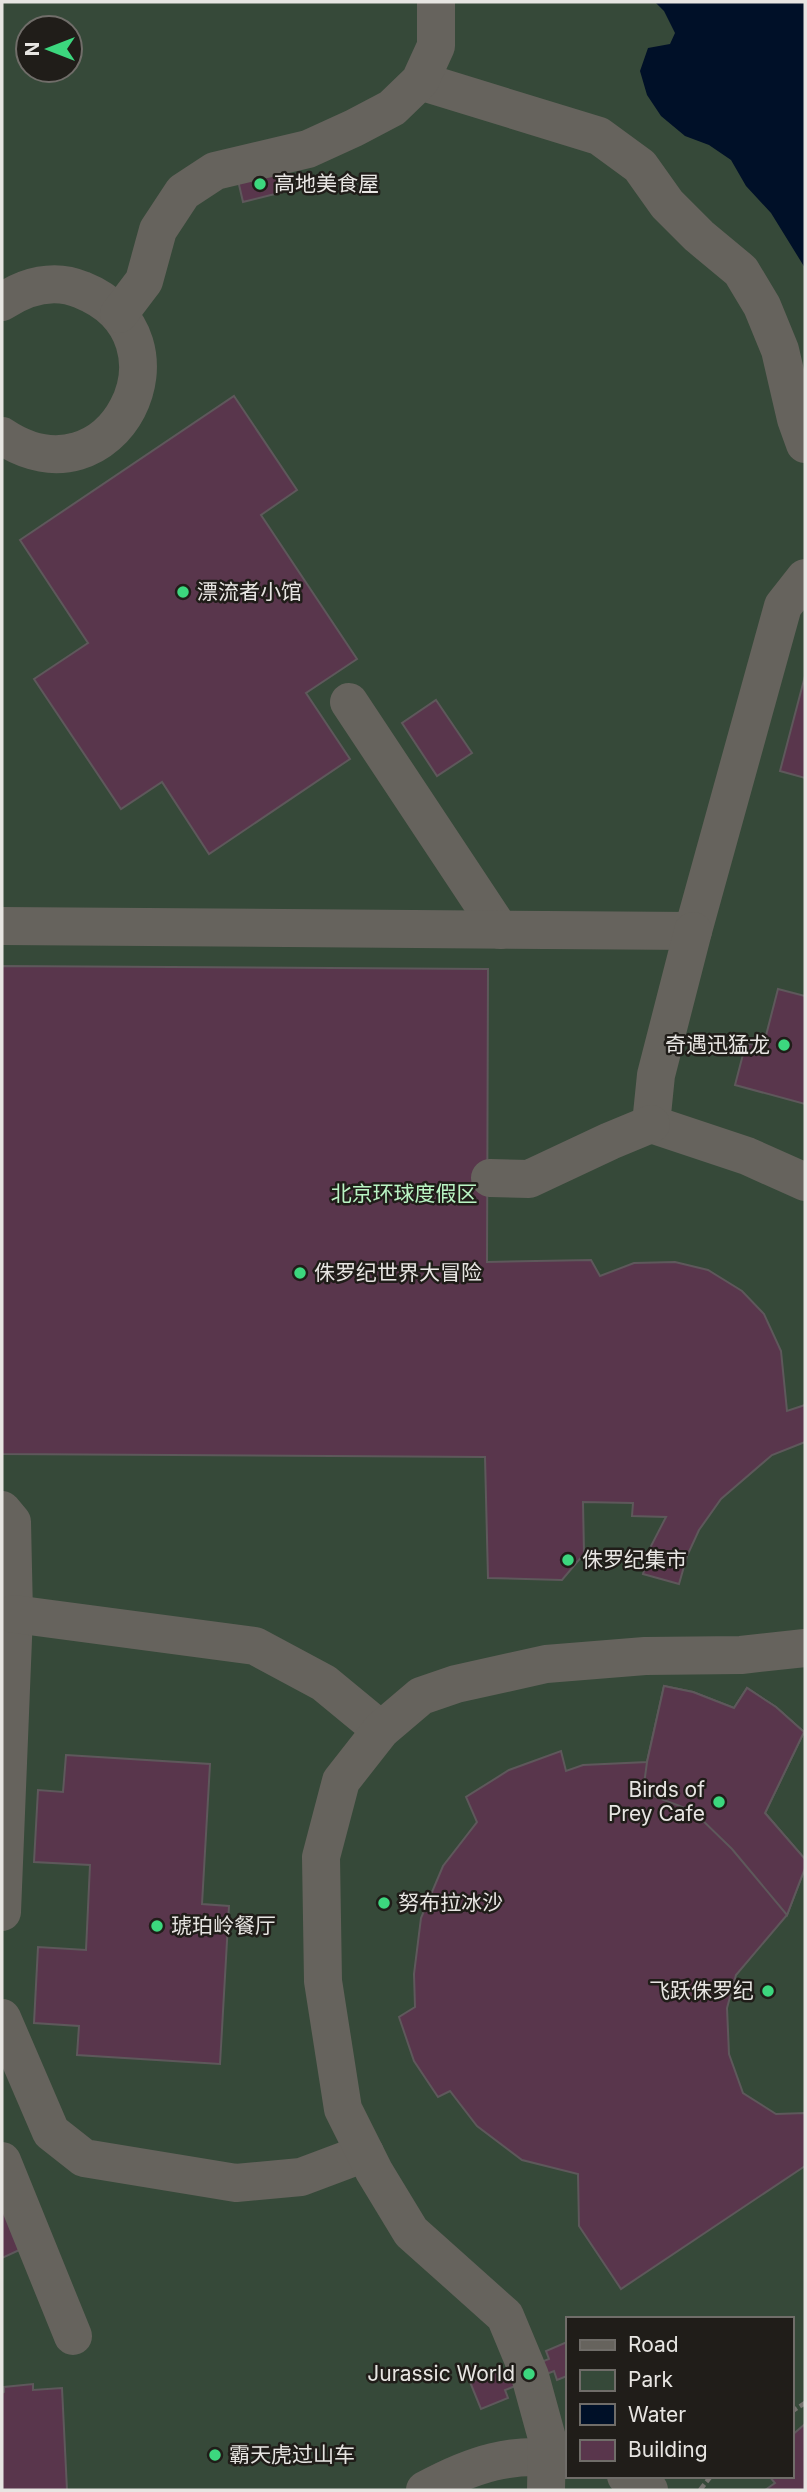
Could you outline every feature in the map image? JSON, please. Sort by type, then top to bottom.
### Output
[{"type":"street","points":[[119,314],[144,281],[158,230],[183,192],[215,171],[308,149],[392,108],[420,80],[436,46],[436,2]]},
{"type":"street","points":[[420,80],[599,136],[640,166],[667,204],[699,236],[741,271],[762,306],[780,350],[796,419],[805,444]]},
{"type":"street","points":[[2,302],[18,291],[45,284],[73,286],[99,296],[119,314],[133,338],[139,366],[135,395],[122,420],[102,440],[75,452],[47,455],[19,448],[2,436]]},
{"type":"street","points":[[651,1124],[656,1075],[765,665],[783,606],[805,578]]},
{"type":"street","points":[[349,702],[500,930]]},
{"type":"street","points":[[2,926],[693,931]]},
{"type":"street","points":[[490,1178],[529,1179],[651,1124],[747,1156],[805,1182]]},
{"type":"street","points":[[2,1510],[12,1522],[14,1614],[2,1912]]},
{"type":"street","points":[[14,1614],[255,1646],[324,1683],[380,1730]]},
{"type":"street","points":[[425,2490],[459,2472],[509,2458],[553,2468],[530,2376],[505,2316],[411,2232],[343,2109],[323,1981],[321,1857],[341,1781],[380,1730],[421,1696],[456,1684],[546,1664],[645,1656],[741,1655],[805,1648]]},
{"type":"street","points":[[2,2018],[51,2132],[84,2158],[236,2183],[301,2177],[365,2153]]},
{"type":"street","points":[[2,2161],[73,2336]]},
{"type":"street","points":[[629,2478],[649,2490]]},
{"type":"green space","name":"北京环球度假区","points":[[2,2],[805,2],[805,2490],[2,2490]]},
{"type":"water","points":[[655,2],[805,2],[805,268],[771,213],[746,186],[731,160],[709,145],[685,136],[661,116],[647,95],[640,71],[648,48],[670,44],[675,33],[664,11]]},
{"type":"building","name":"高地美食屋","points":[[277,167],[283,192],[243,202],[237,176]]},
{"type":"building","name":"漂流者小馆","points":[[234,396],[297,490],[261,515],[357,659],[306,693],[350,759],[209,854],[162,782],[121,809],[34,679],[88,643],[20,540]]},
{"type":"building","points":[[805,676],[805,778],[780,771]]},
{"type":"building","points":[[436,700],[472,753],[437,776],[402,723]]},
{"type":"building","name":"侏罗纪世界大冒险","points":[[2,966],[488,969],[487,1262],[591,1260],[600,1276],[634,1263],[675,1262],[708,1270],[742,1291],[764,1314],[781,1351],[787,1411],[805,1405],[805,1442],[772,1455],[721,1499],[699,1530],[687,1556],[679,1584],[643,1574],[651,1546],[666,1517],[632,1516],[633,1503],[583,1502],[584,1554],[562,1580],[488,1578],[485,1457],[2,1454]]},
{"type":"building","name":"奇遇迅猛龙","points":[[778,989],[805,996],[805,1104],[735,1085],[746,1043],[763,1047]]},
{"type":"building","points":[[664,1686],[693,1692],[734,1708],[747,1688],[776,1707],[804,1732],[765,1813],[805,1859],[805,1868],[787,1915],[736,1975],[727,2008],[729,2054],[743,2093],[776,2114],[805,2113],[805,2166],[621,2289],[579,2226],[578,2174],[522,2160],[477,2126],[450,2091],[438,2097],[414,2061],[399,2017],[415,2007],[414,1974],[421,1918],[443,1866],[477,1822],[466,1797],[509,1770],[561,1751],[566,1771],[583,1765],[647,1762]]},
{"type":"building","name":"Birds of Prey Cafe","points":[[664,1686],[693,1692],[734,1708],[747,1688],[776,1707],[804,1732],[765,1813],[805,1859],[805,1868],[787,1915],[732,1849],[693,1811],[643,1792]]},
{"type":"building","name":"琥珀岭餐厅","points":[[66,1755],[210,1764],[202,1904],[229,1906],[220,2064],[77,2055],[79,2026],[34,2023],[38,1947],[86,1950],[90,1865],[34,1862],[38,1790],[63,1792]]},
{"type":"building","points":[[2,2200],[26,2247],[2,2258]]},
{"type":"building","name":"Jurassic World","points":[[566,2342],[566,2376],[557,2380],[554,2371],[505,2390],[508,2398],[481,2409],[470,2382],[498,2371],[501,2378],[549,2359],[546,2351]]},
{"type":"building","points":[[33,2384],[33,2390],[62,2388],[67,2490],[2,2490],[2,2393],[4,2387]]},
{"type":"building","points":[[805,2424],[805,2490],[765,2490],[775,2483],[771,2478],[793,2478],[793,2434]]},
{"type":"place","name":"高地美食屋","points":[[260,184]]},
{"type":"place","name":"漂流者小馆","points":[[183,592]]},
{"type":"place","name":"奇遇迅猛龙","points":[[784,1045]]},
{"type":"place","name":"侏罗纪世界大冒险","points":[[300,1273]]},
{"type":"place","name":"侏罗纪集市","points":[[568,1560]]},
{"type":"place","name":"Birds of Prey Cafe","points":[[719,1802]]},
{"type":"place","name":"努布拉冰沙","points":[[384,1903]]},
{"type":"place","name":"琥珀岭餐厅","points":[[157,1926]]},
{"type":"place","name":"飞跃侏罗纪","points":[[768,1991]]},
{"type":"place","name":"Jurassic World","points":[[529,2374]]},
{"type":"place","name":"霸天虎过山车","points":[[215,2455]]}]
